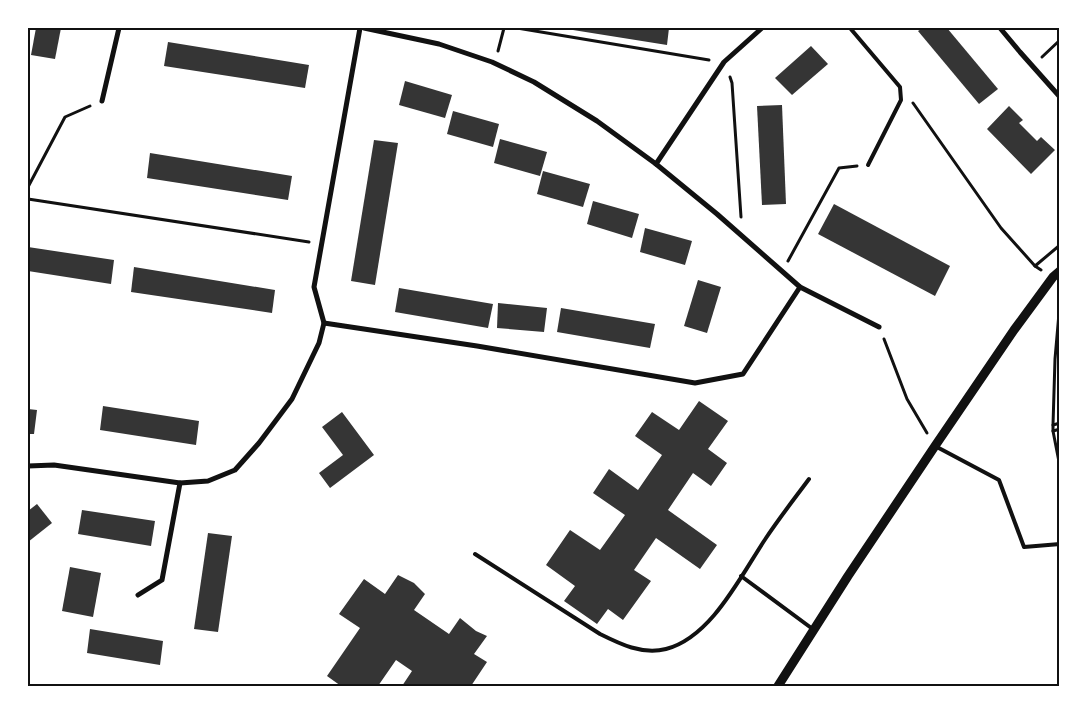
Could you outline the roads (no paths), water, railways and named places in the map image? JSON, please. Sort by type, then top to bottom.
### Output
[{"type":"street","points":[[102,101],[118,28]]},
{"type":"street","points":[[28,466],[54,465],[180,483],[208,481],[235,470],[259,443],[292,399],[319,343],[324,323],[314,287],[360,28]]},
{"type":"street","points":[[364,28],[439,44],[496,64],[534,82],[597,121],[656,164],[800,287],[879,327]]},
{"type":"street","points":[[656,164],[724,62],[762,28]]},
{"type":"street","points":[[1000,28],[1060,97]]},
{"type":"street","points":[[778,686],[848,576],[935,446],[1014,330],[1056,274]]},
{"type":"street","points":[[324,323],[477,346],[695,383],[742,374],[800,287]]},
{"type":"street","points":[[138,595],[162,580],[180,483]]},
{"type":"lane","points":[[850,28],[900,87],[901,100],[868,165]]},
{"type":"lane","points":[[935,446],[999,480],[1024,547],[1060,544]]},
{"type":"lane","points":[[475,554],[600,634],[635,649],[652,651],[665,649],[694,635],[726,599],[767,536],[809,479]]},
{"type":"lane","points":[[742,576],[814,630]]}]
